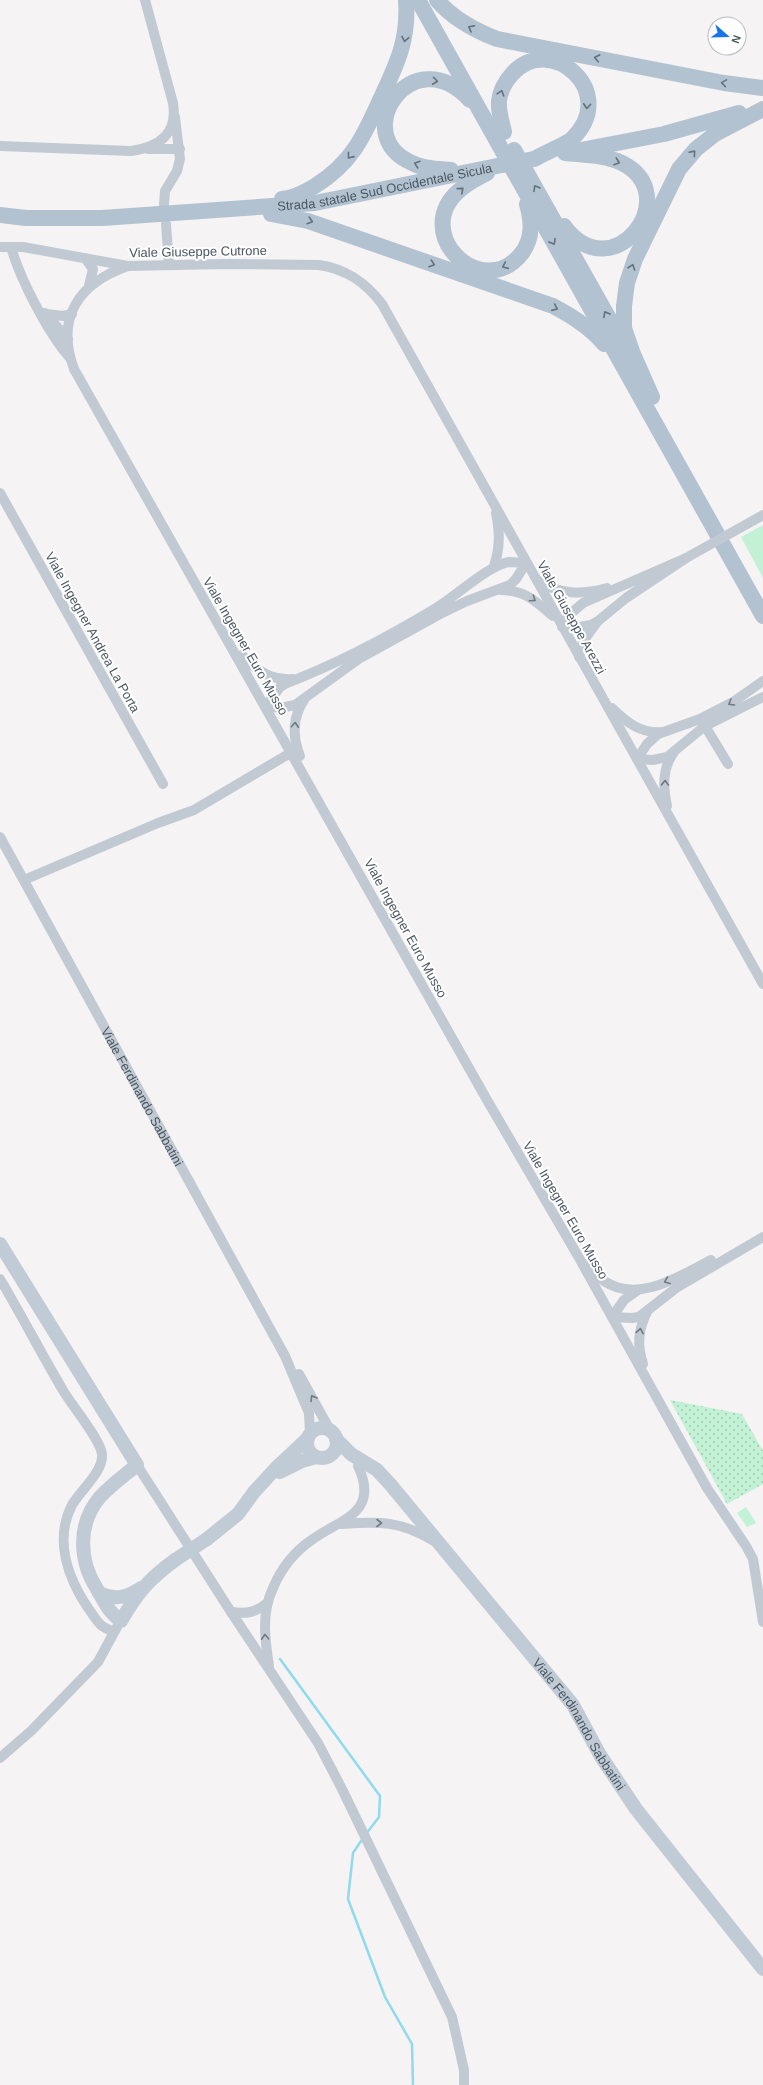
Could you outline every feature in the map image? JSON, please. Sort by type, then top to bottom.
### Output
[{"type":"main road","points":[[229,211],[302,193],[337,172],[362,141],[400,59],[408,19],[406,0]]},
{"type":"main road","points":[[418,0],[520,184],[763,594]]},
{"type":"main road","points":[[430,0],[550,211],[648,400],[763,616]]},
{"type":"main road","points":[[437,0],[447,11],[467,26],[497,39],[724,83],[763,88]]},
{"type":"main road","points":[[504,132],[499,100],[504,85],[514,71],[528,63],[546,60],[562,64],[575,73],[581,80],[587,94],[588,111],[581,129],[571,140],[534,159]]},
{"type":"main road","points":[[469,172],[424,167],[403,158],[390,143],[386,129],[388,108],[396,94],[406,87],[418,81],[434,80],[456,88],[473,103],[487,122]]},
{"type":"main road","name":"Strada statale Sud Occidentale Sicula","points":[[0,215],[33,218],[102,218],[229,211],[315,203],[664,134],[763,106]]},
{"type":"main road","points":[[648,400],[624,328],[624,306],[627,283],[635,259],[680,169],[696,149],[715,134],[763,109]]},
{"type":"main road","points":[[550,211],[577,241],[600,248],[614,246],[625,242],[635,234],[643,221],[646,211],[647,199],[640,178],[628,167],[601,157],[564,153]]},
{"type":"main road","points":[[502,165],[460,189],[448,204],[443,220],[443,229],[447,245],[454,256],[465,264],[487,270],[502,268],[520,256],[528,244],[531,226],[520,184]]},
{"type":"main road","points":[[229,211],[283,216],[308,221],[553,306],[578,320],[596,335],[607,348],[627,384],[648,400]]},
{"type":"street","points":[[145,0],[175,115],[180,149],[180,159],[177,171],[165,192],[164,204]]},
{"type":"street","points":[[146,149],[156,145],[166,136],[175,115]]},
{"type":"street","points":[[0,146],[131,151],[146,149],[180,149]]},
{"type":"street","points":[[166,224],[169,264]]},
{"type":"street","name":"Viale Giuseppe Cutrone","points":[[0,247],[23,247],[128,266],[169,264],[303,263],[331,266],[348,273]]},
{"type":"street","points":[[11,247],[16,266],[56,340],[70,358]]},
{"type":"street","points":[[86,258],[93,269],[89,286]]},
{"type":"street","name":"Viale Ingegner Euro Musso","points":[[128,266],[110,272],[89,286],[79,299],[72,314],[69,325],[68,339],[70,358],[78,376],[313,789],[483,1093],[578,1256],[707,1488],[746,1546],[753,1559],[763,1622]]},
{"type":"street","name":"Viale Giuseppe Arezzi","points":[[348,273],[362,282],[382,304],[763,984]]},
{"type":"street","points":[[37,304],[68,339]]},
{"type":"street","points":[[46,314],[63,316],[72,314]]},
{"type":"street","points":[[56,340],[68,339]]},
{"type":"street","name":"Viale Ingegner Andrea La Porta","points":[[0,493],[163,784]]},
{"type":"street","points":[[494,566],[499,552],[500,538],[495,505]]},
{"type":"street","points":[[501,590],[525,594],[535,600],[561,624],[579,627],[591,625],[626,598],[686,558],[763,515]]},
{"type":"street","points":[[536,579],[558,592],[571,593],[600,590],[686,558]]},
{"type":"street","points":[[509,562],[526,563],[516,579],[501,590],[467,601],[393,640],[340,672],[304,699],[288,707],[266,706],[280,687],[358,653],[418,619],[466,589],[494,566],[509,562]]},
{"type":"street","points":[[561,624],[583,603],[613,591],[648,573]]},
{"type":"street","points":[[580,657],[584,640],[598,621]]},
{"type":"street","points":[[223,631],[252,666],[260,672],[281,679],[298,679]]},
{"type":"street","points":[[670,817],[664,794],[664,780],[669,759],[702,722],[763,681]]},
{"type":"street","points":[[601,695],[626,722],[646,731],[656,733],[666,732],[702,722],[763,697]]},
{"type":"street","points":[[304,699],[295,718],[295,742],[313,789]]},
{"type":"street","points":[[702,722],[728,764]]},
{"type":"street","points":[[637,759],[652,739],[666,732]]},
{"type":"street","points":[[637,759],[660,760],[676,750]]},
{"type":"street","points":[[24,880],[158,823],[194,810],[292,752]]},
{"type":"street","name":"Viale Ferdinando Sabbatini","points":[[0,837],[285,1356]]},
{"type":"street","points":[[578,1256],[603,1281],[620,1289],[638,1290],[650,1288],[687,1272],[763,1230]]},
{"type":"street","points":[[647,1379],[639,1352],[639,1338],[641,1324],[648,1312],[676,1288],[763,1237]]},
{"type":"street","points":[[0,1244],[137,1465],[231,1612],[318,1743],[380,1864],[452,2017],[464,2070],[464,2085]]},
{"type":"street","points":[[0,1279],[65,1392],[98,1444],[102,1454],[102,1462],[99,1470],[72,1506],[64,1530],[63,1547],[69,1572],[78,1592],[100,1625],[120,1622]]},
{"type":"street","points":[[612,1317],[624,1300],[638,1290]]},
{"type":"street","points":[[612,1317],[632,1318],[648,1312]]},
{"type":"street","points":[[269,1477],[302,1461],[319,1458],[334,1452],[334,1435],[299,1374],[285,1356]]},
{"type":"street","points":[[285,1356],[309,1413],[308,1450],[319,1458],[343,1460],[358,1466],[390,1484]]},
{"type":"street","points":[[112,1598],[126,1597],[142,1588],[175,1560],[238,1514],[269,1477],[309,1436],[320,1428],[334,1435]]},
{"type":"street","name":"Viale Ferdinando Sabbatini","points":[[334,1435],[351,1454],[377,1470],[390,1484],[573,1705],[600,1755],[636,1809],[763,1969]]},
{"type":"street","points":[[120,1622],[113,1616],[90,1579],[85,1565],[83,1546],[85,1526],[99,1499],[137,1465]]},
{"type":"street","points":[[270,1671],[265,1639],[267,1604],[280,1574],[300,1550],[325,1531],[349,1519],[360,1506],[364,1493],[358,1466]]},
{"type":"street","points":[[340,1524],[390,1523],[422,1534],[443,1547]]},
{"type":"street","points":[[0,1758],[31,1732],[98,1662],[120,1622],[142,1588]]},
{"type":"street","points":[[99,1593],[112,1598],[123,1607],[120,1622]]},
{"type":"street","points":[[231,1612],[252,1613],[267,1604]]},
{"type":"green space","points":[[763,525],[763,578],[741,537]]},
{"type":"green space","points":[[670,1400],[742,1414],[763,1451],[763,1484],[727,1504]]},
{"type":"green space","points":[[746,1507],[756,1523],[747,1527],[737,1513]]},
{"type":"waterway","points":[[280,1659],[380,1796],[379,1817],[366,1834]]},
{"type":"waterway","points":[[363,1838],[353,1853],[348,1899],[385,1997],[412,2044],[413,2085]]}]
